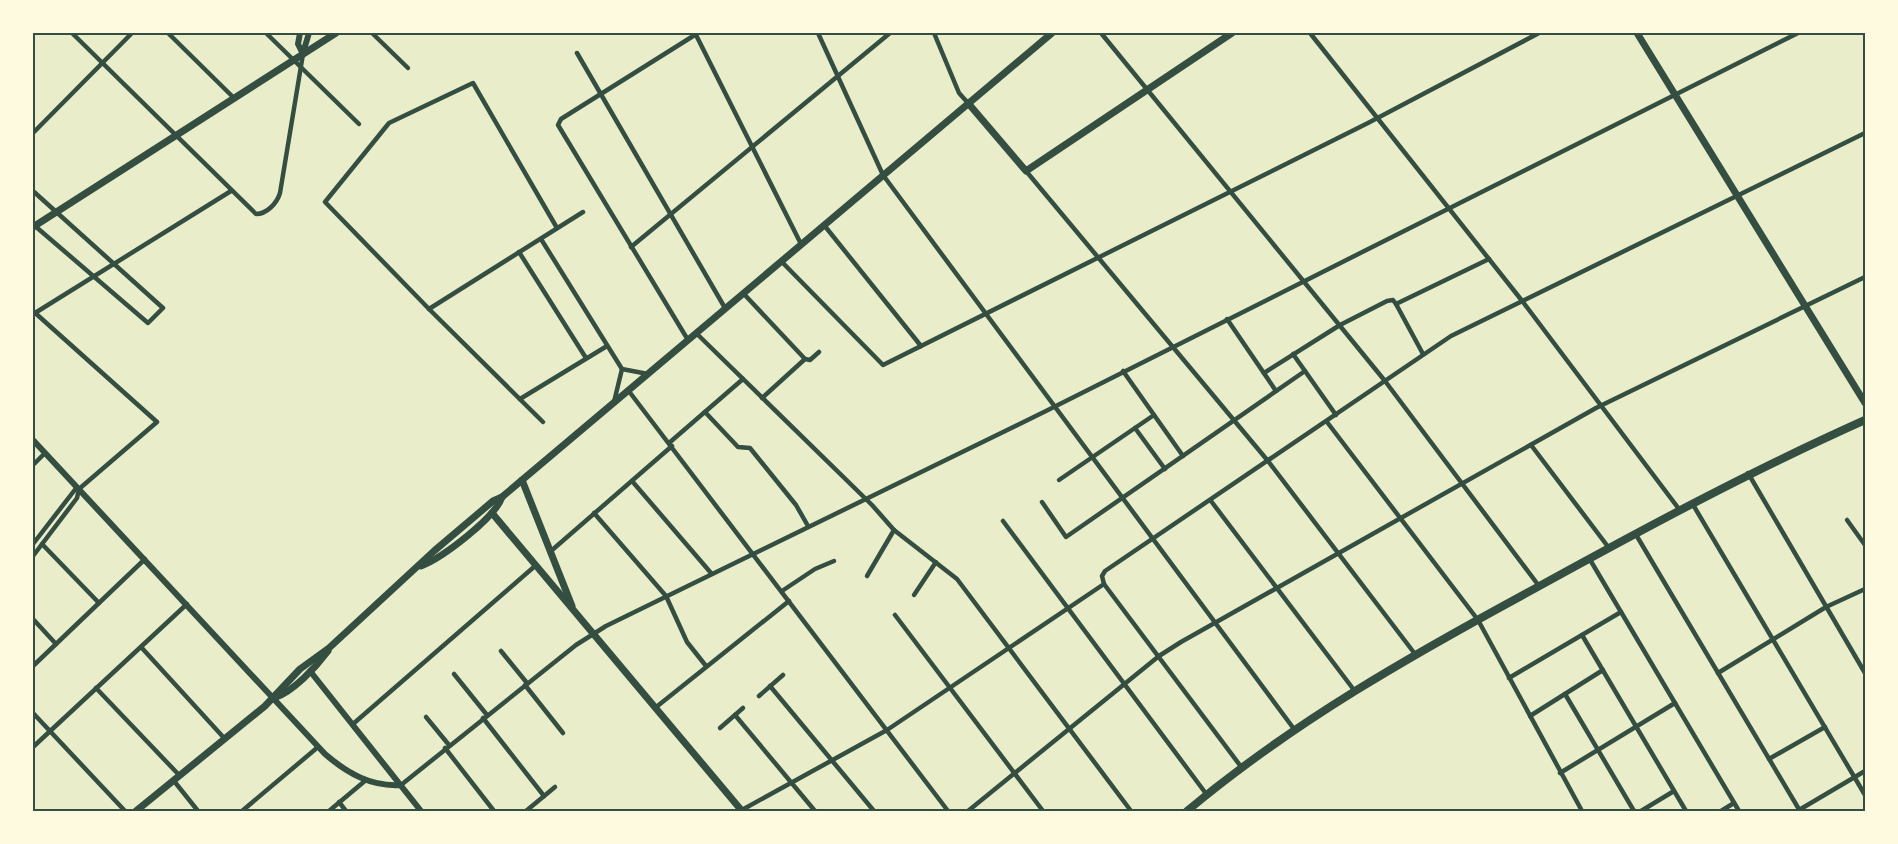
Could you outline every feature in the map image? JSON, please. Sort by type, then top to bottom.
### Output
[{"type":"main road","points":[[34,226],[336,33]]},
{"type":"main road","points":[[274,698],[279,689],[300,669],[329,648],[434,551],[490,504],[502,497],[1052,33]]},
{"type":"main road","points":[[968,103],[1026,171],[1232,33]]},
{"type":"main road","points":[[1637,33],[1865,403]]},
{"type":"main road","points":[[1191,810],[1207,795],[1294,729],[1415,654],[1692,502],[1748,473],[1865,420]]},
{"type":"main road","points":[[522,480],[574,611]]},
{"type":"main road","points":[[419,567],[436,559],[492,513],[502,497]]},
{"type":"main road","points":[[492,513],[741,811]]},
{"type":"main road","points":[[136,811],[274,698],[282,694],[310,670],[329,648]]},
{"type":"main road","points":[[300,669],[310,670]]},
{"type":"street","points":[[72,33],[253,212],[264,213],[277,202],[280,194],[303,54],[309,33]]},
{"type":"street","points":[[33,133],[132,33]]},
{"type":"street","points":[[168,33],[234,98]]},
{"type":"street","points":[[266,33],[359,124]]},
{"type":"street","points":[[300,33],[298,44],[303,54]]},
{"type":"street","points":[[372,33],[408,68]]},
{"type":"street","points":[[688,340],[558,123],[696,33],[801,244]]},
{"type":"street","points":[[818,33],[883,175],[1294,729]]},
{"type":"street","points":[[631,247],[890,33]]},
{"type":"street","points":[[934,33],[959,93],[968,103]]},
{"type":"street","points":[[1101,33],[1385,381],[1539,586]]},
{"type":"street","points":[[1310,33],[1523,302],[1679,509]]},
{"type":"street","points":[[781,261],[883,365],[1378,117],[1539,33]]},
{"type":"street","points":[[33,440],[188,603],[318,747],[341,767],[366,780],[385,785],[400,785],[592,633],[1054,406],[1798,33]]},
{"type":"street","points":[[577,52],[725,308]]},
{"type":"street","points":[[543,422],[429,309],[326,202],[389,123],[473,83],[557,228]]},
{"type":"street","points":[[1242,768],[1104,584],[1102,579],[1105,571],[1451,336],[1865,133]]},
{"type":"street","points":[[1026,171],[1268,461],[1415,654]]},
{"type":"street","points":[[33,191],[163,308],[148,323],[34,226]]},
{"type":"street","points":[[33,544],[78,488],[157,422],[34,312],[231,191]]},
{"type":"street","points":[[429,309],[583,212]]},
{"type":"street","points":[[824,225],[921,346]]},
{"type":"street","points":[[541,239],[622,369],[614,402]]},
{"type":"street","points":[[519,252],[586,358]]},
{"type":"street","points":[[1396,304],[1489,259]]},
{"type":"street","points":[[968,811],[1159,656],[1602,406],[1865,277]]},
{"type":"street","points":[[743,293],[806,359]]},
{"type":"street","points":[[1264,373],[1340,325],[1393,300],[1423,354]]},
{"type":"street","points":[[1227,319],[1276,391]]},
{"type":"street","points":[[696,333],[894,530],[957,579],[1131,811]]},
{"type":"street","points":[[520,399],[608,346]]},
{"type":"street","points":[[762,398],[806,359],[810,360],[819,352]]},
{"type":"street","points":[[1293,354],[1336,415]]},
{"type":"street","points":[[622,369],[648,374]]},
{"type":"street","points":[[1123,370],[1183,456]]},
{"type":"street","points":[[1042,502],[1066,537],[1305,371]]},
{"type":"street","points":[[551,551],[632,481],[743,379]]},
{"type":"street","points":[[628,390],[948,811]]},
{"type":"street","points":[[705,412],[738,447],[752,450],[796,505],[808,526]]},
{"type":"street","points":[[1059,480],[1154,415]]},
{"type":"street","points":[[1327,422],[1478,620],[1582,811]]},
{"type":"street","points":[[1135,428],[1165,469]]},
{"type":"street","points":[[1531,445],[1608,548]]},
{"type":"street","points":[[33,465],[45,453]]},
{"type":"street","points":[[1748,473],[1865,673]]},
{"type":"street","points":[[632,481],[711,573]]},
{"type":"street","points":[[33,556],[77,498],[78,488]]},
{"type":"street","points":[[1211,501],[1354,690]]},
{"type":"street","points":[[1692,502],[1865,795]]},
{"type":"street","points":[[594,513],[666,596],[687,642],[706,666]]},
{"type":"street","points":[[1848,520],[1865,545]]},
{"type":"street","points":[[1003,521],[1207,795]]},
{"type":"street","points":[[867,576],[894,530]]},
{"type":"street","points":[[1635,533],[1800,810],[1865,771]]},
{"type":"street","points":[[42,544],[99,603]]},
{"type":"street","points":[[1589,558],[1739,811]]},
{"type":"street","points":[[33,666],[145,559]]},
{"type":"street","points":[[782,591],[815,569],[834,561]]},
{"type":"street","points":[[914,596],[936,562]]},
{"type":"street","points":[[353,724],[535,566]]},
{"type":"street","points":[[741,811],[887,730],[1104,584]]},
{"type":"street","points":[[1718,672],[1826,607],[1865,589]]},
{"type":"street","points":[[656,708],[789,601]]},
{"type":"street","points":[[33,747],[188,603]]},
{"type":"street","points":[[1509,678],[1621,612]]},
{"type":"street","points":[[895,615],[1043,811]]},
{"type":"street","points":[[33,620],[56,644]]},
{"type":"street","points":[[1582,635],[1686,811]]},
{"type":"street","points":[[141,647],[225,739]]},
{"type":"street","points":[[501,651],[563,734]]},
{"type":"street","points":[[310,670],[421,811]]},
{"type":"street","points":[[1530,716],[1603,670]]},
{"type":"street","points":[[454,675],[544,796]]},
{"type":"street","points":[[759,696],[783,675]]},
{"type":"street","points":[[770,686],[874,811]]},
{"type":"street","points":[[96,688],[180,776]]},
{"type":"street","points":[[1565,694],[1634,811]]},
{"type":"street","points":[[1560,773],[1674,703]]},
{"type":"street","points":[[720,728],[743,708]]},
{"type":"street","points":[[33,713],[125,811]]},
{"type":"street","points":[[735,715],[815,811]]},
{"type":"street","points":[[426,717],[494,811]]},
{"type":"street","points":[[1769,759],[1825,727]]},
{"type":"street","points":[[242,811],[318,747]]},
{"type":"street","points":[[329,811],[366,780]]},
{"type":"street","points":[[174,781],[198,811]]},
{"type":"street","points":[[525,811],[555,787]]},
{"type":"street","points":[[1641,811],[1674,791]]},
{"type":"street","points":[[339,802],[346,811]]},
{"type":"street","points":[[1721,811],[1734,803]]}]
